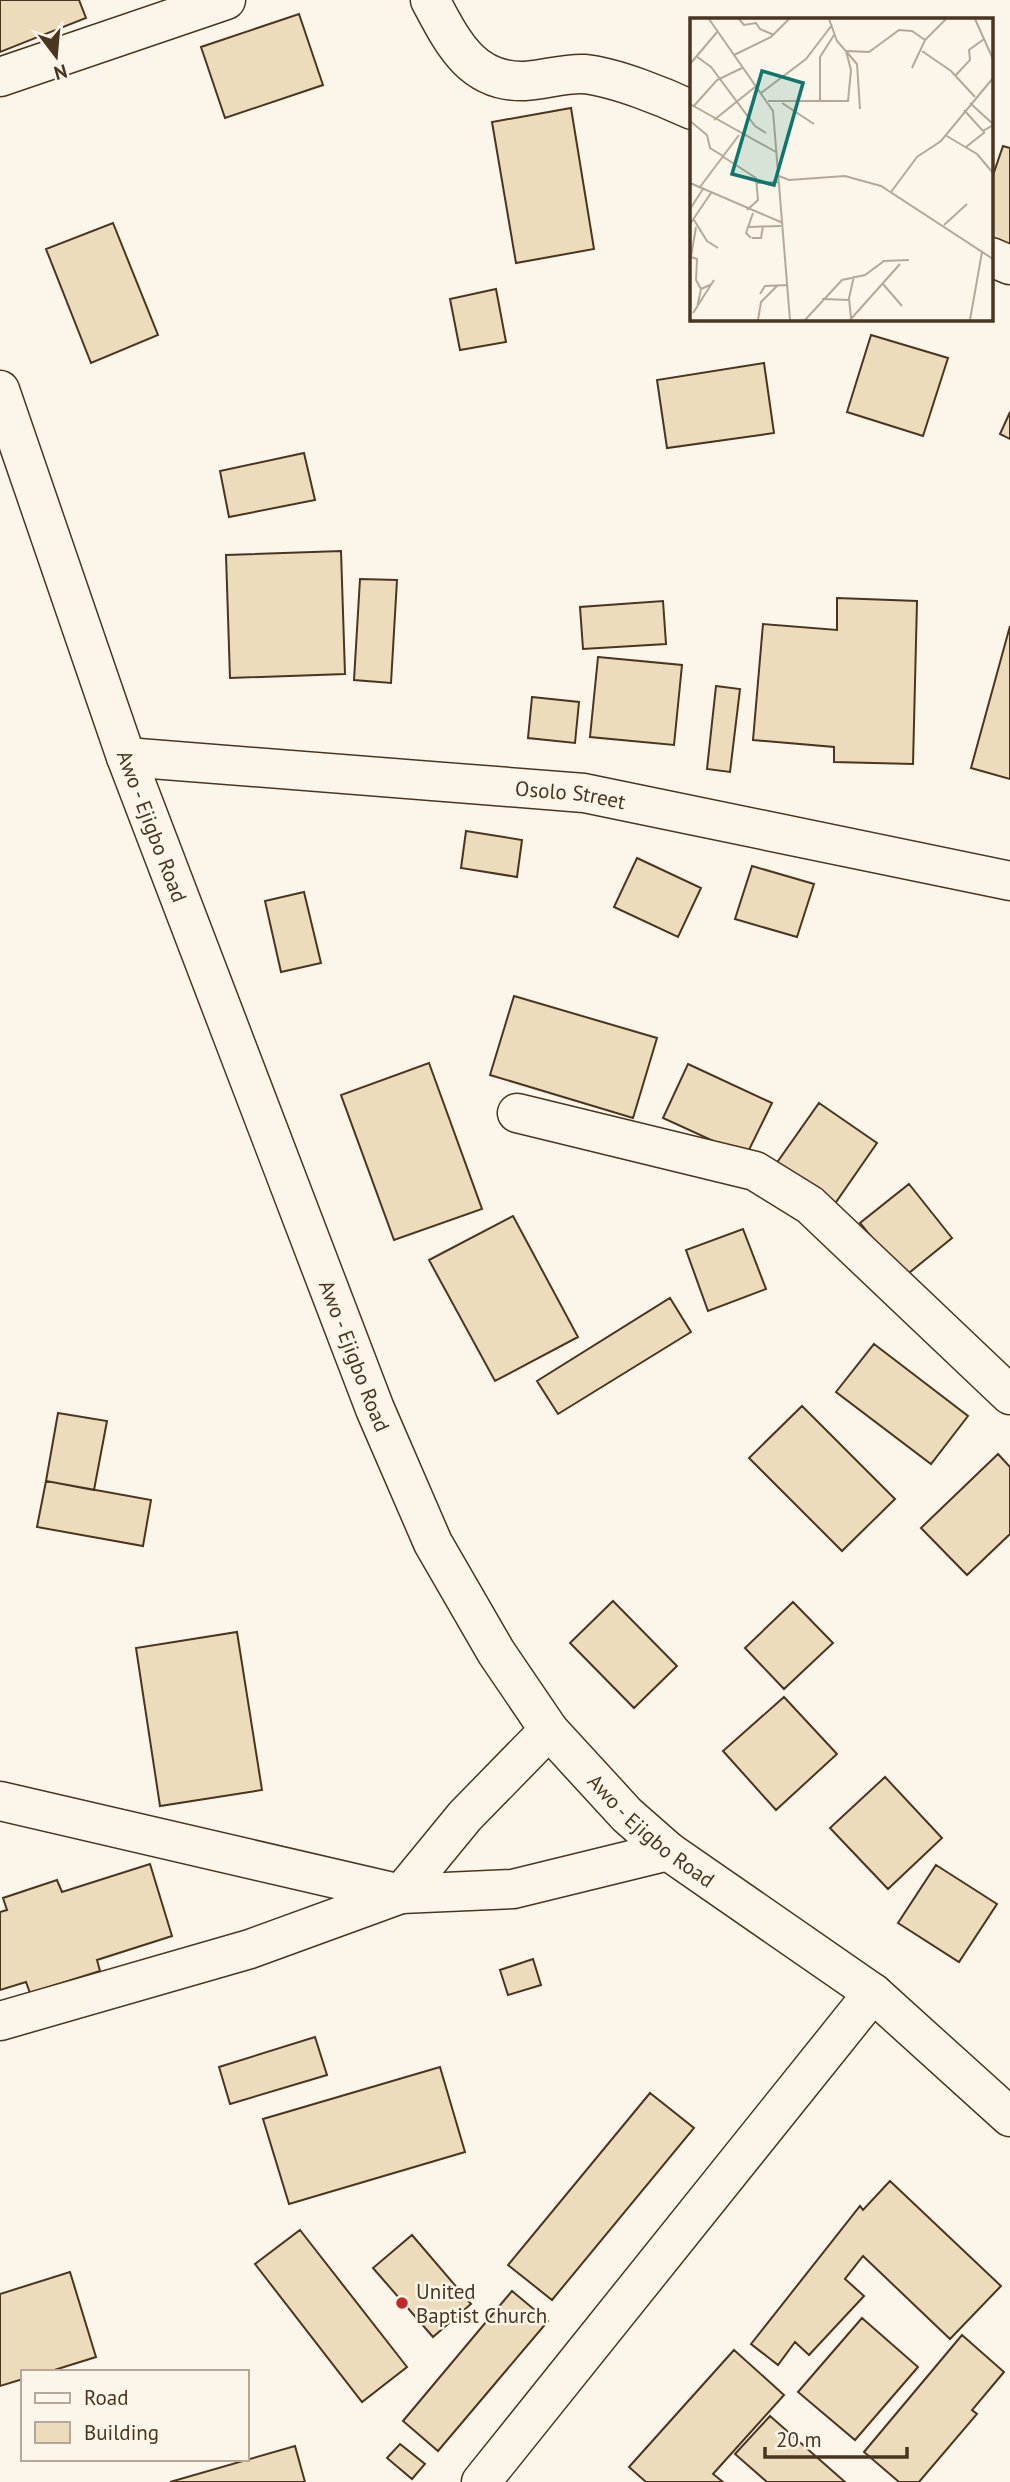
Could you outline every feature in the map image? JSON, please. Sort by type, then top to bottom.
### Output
[{"type":"street","points":[[0,77],[226,0]]},
{"type":"street","points":[[430,0],[454,45],[483,74],[522,81],[585,74],[659,95],[690,110]]},
{"type":"street","points":[[992,257],[1010,265]]},
{"type":"street","name":"Awo - Ejigbo Road","points":[[0,390],[126,757],[375,1409],[433,1542],[496,1652],[549,1730],[627,1815],[668,1851],[873,1993],[1010,2117]]},
{"type":"street","name":"Osolo Street","points":[[126,757],[584,793],[1010,881]]},
{"type":"street","points":[[517,1112],[755,1171],[810,1205],[1010,1395]]},
{"type":"street","points":[[0,2021],[250,1949],[401,1894],[465,1816],[549,1730]]},
{"type":"street","points":[[0,1801],[401,1894],[513,1889],[668,1851]]},
{"type":"street","points":[[481,2482],[873,1993]]},
{"type":"building","points":[[0,0],[79,0],[86,18],[0,52]]},
{"type":"building","points":[[299,14],[323,85],[225,118],[201,47]]},
{"type":"building","points":[[571,108],[594,249],[516,263],[492,122]]},
{"type":"building","points":[[1003,146],[1010,148],[1010,250],[992,243],[992,178]]},
{"type":"building","points":[[113,223],[158,335],[91,363],[46,249]]},
{"type":"building","points":[[496,289],[506,342],[460,350],[450,299]]},
{"type":"building","points":[[871,335],[948,358],[923,436],[847,412]]},
{"type":"building","points":[[764,363],[774,433],[667,448],[657,380]]},
{"type":"building","points":[[1010,412],[1010,439],[1000,434]]},
{"type":"building","points":[[304,453],[315,500],[229,517],[220,471]]},
{"type":"building","points":[[341,551],[345,674],[230,678],[226,555]]},
{"type":"building","points":[[360,579],[397,580],[391,683],[354,680]]},
{"type":"building","points":[[837,598],[917,601],[913,764],[834,762],[834,747],[753,740],[763,624],[837,630]]},
{"type":"building","points":[[663,601],[666,644],[583,649],[580,607]]},
{"type":"building","points":[[1010,626],[1010,779],[971,768]]},
{"type":"building","points":[[598,657],[682,665],[674,745],[590,737]]},
{"type":"building","points":[[716,686],[740,689],[730,772],[707,769]]},
{"type":"building","points":[[532,697],[579,702],[575,743],[528,738]]},
{"type":"building","points":[[466,831],[522,840],[517,877],[461,868]]},
{"type":"building","points":[[637,858],[701,888],[678,937],[614,907]]},
{"type":"building","points":[[752,866],[814,884],[797,937],[735,919]]},
{"type":"building","points":[[304,892],[321,963],[281,972],[265,901]]},
{"type":"building","points":[[514,996],[657,1038],[633,1118],[490,1075]]},
{"type":"building","points":[[429,1063],[482,1209],[394,1240],[341,1095]]},
{"type":"building","points":[[688,1064],[772,1103],[746,1156],[663,1118]]},
{"type":"building","points":[[819,1103],[877,1143],[834,1205],[776,1164]]},
{"type":"building","points":[[909,1184],[952,1238],[904,1277],[860,1223]]},
{"type":"building","points":[[513,1216],[578,1337],[495,1381],[429,1260]]},
{"type":"building","points":[[743,1229],[766,1289],[708,1311],[686,1250]]},
{"type":"building","points":[[670,1298],[691,1332],[558,1414],[537,1381]]},
{"type":"building","points":[[874,1344],[968,1416],[931,1464],[836,1392]]},
{"type":"building","points":[[802,1406],[895,1499],[842,1551],[749,1458]]},
{"type":"building","points":[[58,1413],[107,1421],[94,1490],[46,1481]]},
{"type":"building","points":[[998,1454],[1010,1467],[1010,1534],[967,1575],[921,1528]]},
{"type":"building","points":[[46,1481],[151,1500],[143,1546],[37,1527]]},
{"type":"building","points":[[613,1601],[677,1666],[634,1708],[570,1643]]},
{"type":"building","points":[[793,1602],[833,1643],[784,1689],[745,1648]]},
{"type":"building","points":[[237,1632],[262,1790],[160,1806],[136,1648]]},
{"type":"building","points":[[784,1697],[837,1754],[776,1810],[723,1751]]},
{"type":"building","points":[[885,1777],[942,1838],[888,1889],[830,1828]]},
{"type":"building","points":[[150,1864],[172,1936],[97,1960],[100,1971],[30,1993],[26,1982],[0,1990],[0,1912],[7,1910],[3,1898],[57,1880],[62,1892]]},
{"type":"building","points":[[936,1865],[997,1904],[959,1962],[898,1923]]},
{"type":"building","points":[[533,1959],[541,1985],[508,1995],[500,1970]]},
{"type":"building","points":[[315,2037],[327,2075],[230,2104],[219,2067]]},
{"type":"building","points":[[440,2067],[465,2152],[289,2204],[263,2119]]},
{"type":"building","points":[[650,2093],[694,2128],[552,2300],[508,2265]]},
{"type":"building","points":[[890,2181],[1001,2286],[950,2339],[863,2256],[845,2279],[864,2296],[809,2355],[795,2342],[778,2365],[751,2344],[860,2206],[863,2210]]},
{"type":"building","points":[[300,2230],[407,2367],[362,2402],[255,2264]]},
{"type":"building","points":[[412,2235],[471,2304],[433,2337],[373,2268]]},
{"type":"building","points":[[70,2272],[96,2357],[54,2370],[21,2370],[21,2380],[0,2386],[0,2294]]},
{"type":"building","points":[[512,2291],[548,2321],[438,2451],[403,2421]]},
{"type":"building","points":[[862,2318],[918,2367],[855,2440],[798,2392]]},
{"type":"building","points":[[962,2335],[1004,2372],[972,2410],[977,2414],[919,2482],[899,2482],[864,2452]]},
{"type":"building","points":[[734,2350],[784,2395],[713,2474],[723,2482],[646,2482],[629,2467]]},
{"type":"building","points":[[770,2416],[845,2482],[767,2482],[735,2454]]},
{"type":"building","points":[[400,2444],[425,2464],[412,2479],[387,2458]]},
{"type":"building","points":[[295,2446],[305,2482],[170,2482],[248,2461]]},
{"type":"place","name":"United Baptist Church","points":[[402,2303]]}]
